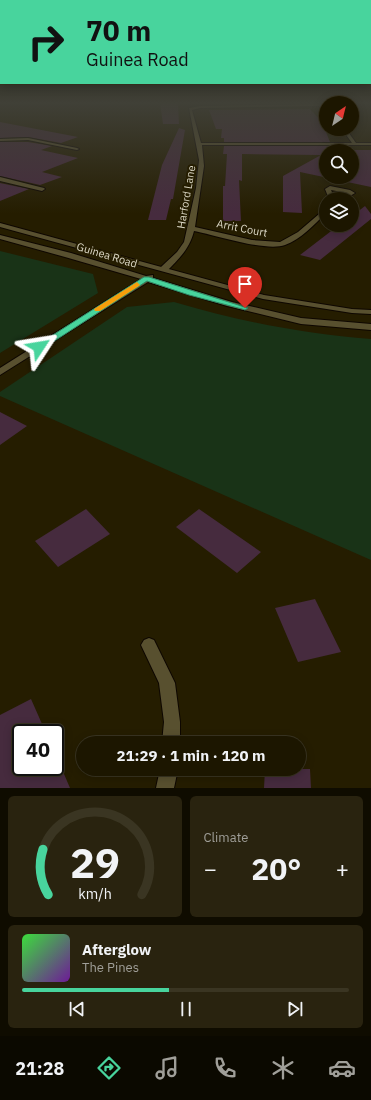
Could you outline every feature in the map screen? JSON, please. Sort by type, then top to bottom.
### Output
[{"type":"street","points":[[32,140],[77,149]]},
{"type":"street","name":"Harford Lane","points":[[0,372],[164,269],[177,257],[188,240],[191,228],[202,161],[198,140]]},
{"type":"street","points":[[352,140],[355,144]]},
{"type":"street","points":[[200,144],[319,144]]},
{"type":"street","points":[[359,144],[371,144]]},
{"type":"street","points":[[0,179],[42,189]]},
{"type":"street","points":[[329,192],[328,189],[330,188],[350,192]]},
{"type":"street","name":"Arrit Court","points":[[191,228],[276,245],[281,244],[309,227],[319,217]]},
{"type":"street","name":"Guinea Road","points":[[0,225],[263,297],[352,311],[371,312]]},
{"type":"street","name":"Guinea Road","points":[[0,237],[68,255],[230,304],[302,321],[371,327]]},
{"type":"street","points":[[149,645],[167,683],[172,722],[171,736]]},
{"type":"street","points":[[165,788],[168,776]]},
{"type":"green space","points":[[0,251],[93,274],[98,293],[0,353]]},
{"type":"green space","points":[[174,302],[271,326],[321,334],[371,339],[371,560],[0,396],[0,392],[127,307]]},
{"type":"building","points":[[43,140],[70,140],[61,143]]},
{"type":"building","points":[[174,140],[183,140],[173,199],[171,199],[166,220],[148,220],[162,165]]},
{"type":"building","points":[[224,140],[329,140],[330,142],[224,142]]},
{"type":"building","points":[[0,142],[28,142],[52,146],[41,150],[78,158],[42,172],[62,177],[40,185],[0,176]]},
{"type":"building","points":[[224,146],[319,146],[319,155],[242,154],[242,181],[239,180],[241,221],[223,221],[223,186],[225,186],[227,154],[223,154]]},
{"type":"building","points":[[359,150],[371,150],[371,187],[357,184],[359,184]]},
{"type":"building","points":[[319,156],[319,176],[300,172],[302,213],[283,212],[283,176]]},
{"type":"building","points":[[0,183],[29,189],[0,201]]},
{"type":"building","points":[[365,206],[371,214],[371,219],[359,229],[359,211]]},
{"type":"building","points":[[330,232],[355,232],[320,260],[300,255]]},
{"type":"building","points":[[0,412],[27,426],[0,445]]},
{"type":"building","points":[[86,509],[110,534],[58,567],[35,541]]},
{"type":"building","points":[[199,509],[261,552],[237,573],[176,527]]},
{"type":"building","points":[[315,599],[341,652],[298,662],[275,608]]},
{"type":"building","points":[[31,699],[42,724],[12,724],[12,776],[64,776],[64,774],[70,788],[0,788],[0,715]]},
{"type":"building","points":[[306,769],[310,769],[311,788],[264,788],[265,776],[306,776]]},
{"type":"slow traffic","points":[[98,309],[137,285]]},
{"type":"route","points":[[39,347],[146,279],[192,294],[245,308]]}]
